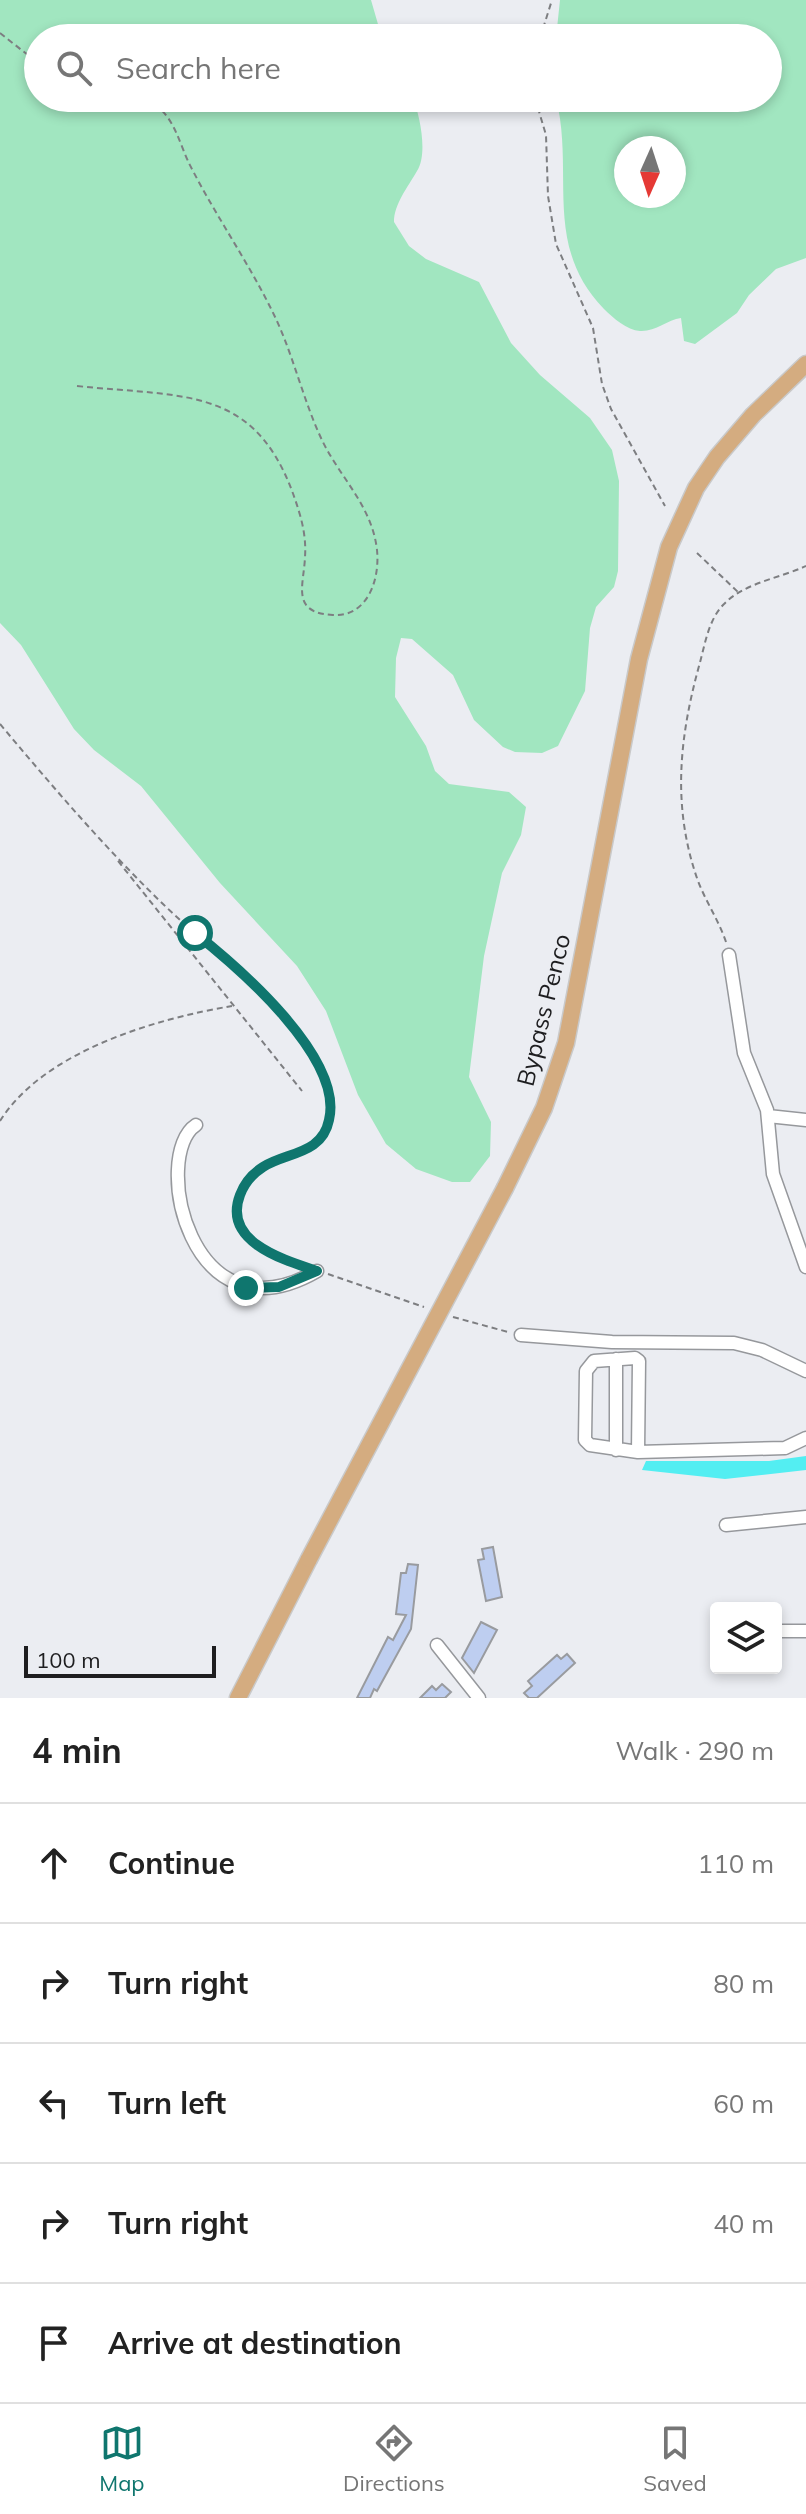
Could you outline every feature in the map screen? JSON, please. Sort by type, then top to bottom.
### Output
[{"type":"main road","name":"Bypass Penco","points":[[238,1698],[544,1108],[566,1043],[639,659],[669,547],[690,500],[717,457],[753,415],[806,364]]},
{"type":"street","points":[[729,955],[742,1044],[768,1116],[773,1174],[806,1267]]},
{"type":"street","points":[[768,1116],[806,1120]]},
{"type":"street","points":[[196,1125],[184,1136],[180,1148],[180,1193],[190,1232],[211,1266],[237,1285],[256,1290],[292,1283],[317,1271]]},
{"type":"street","points":[[521,1335],[612,1342],[734,1343],[762,1350],[806,1371]]},
{"type":"street","points":[[638,1452],[639,1361],[635,1358],[594,1361],[586,1371],[585,1440],[590,1445],[638,1452],[785,1448],[806,1438]]},
{"type":"street","points":[[616,1359],[616,1450]]},
{"type":"street","points":[[726,1525],[806,1517]]},
{"type":"street","points":[[782,1631],[806,1631]]},
{"type":"street","points":[[437,1645],[479,1698]]},
{"type":"path","points":[[544,24],[552,0]]},
{"type":"path","points":[[0,33],[24,52]]},
{"type":"path","points":[[77,386],[186,395],[231,412],[267,447],[295,499],[305,547],[300,589],[303,600],[315,611],[338,615],[358,608],[368,598],[377,576],[377,551],[365,510],[325,446],[275,318],[192,169],[175,124],[165,112]]},
{"type":"path","points":[[539,112],[546,135],[549,212],[556,244],[589,314],[602,384],[611,409],[665,506]]},
{"type":"path","points":[[697,553],[739,593]]},
{"type":"path","points":[[729,955],[692,860],[680,778],[688,709],[704,647],[718,611],[739,593],[806,566]]},
{"type":"path","points":[[0,724],[107,847],[302,1091]]},
{"type":"path","points":[[107,847],[165,906],[262,993],[294,1031],[322,1073],[331,1109],[325,1133],[309,1148],[260,1168],[243,1189],[237,1206],[239,1222],[257,1245],[317,1271],[426,1308]]},
{"type":"path","points":[[0,1121],[31,1085],[85,1052],[151,1025],[234,1006]]},
{"type":"path","points":[[441,1313],[521,1335]]},
{"type":"green space","points":[[0,0],[371,0],[378,24],[24,24],[24,112],[417,112],[422,155],[417,171],[399,202],[394,222],[409,246],[426,259],[479,282],[511,343],[540,375],[590,418],[612,450],[619,481],[618,571],[614,587],[596,607],[590,628],[585,691],[558,746],[542,753],[515,752],[503,747],[474,720],[453,675],[412,639],[401,638],[396,658],[395,697],[426,746],[435,771],[449,784],[509,792],[526,807],[521,835],[502,873],[484,956],[469,1077],[491,1122],[490,1156],[470,1182],[452,1182],[416,1169],[386,1144],[358,1095],[326,1011],[297,966],[220,883],[141,786],[94,750],[74,729],[21,645],[0,623]]},
{"type":"green space","points":[[560,0],[806,0],[806,258],[776,269],[749,295],[737,313],[695,344],[684,341],[681,318],[645,331],[625,326],[604,309],[585,285],[573,260],[567,234],[558,112],[782,112],[782,24],[557,24]]},
{"type":"water","points":[[806,1456],[806,1470],[725,1479],[642,1470],[646,1461],[769,1461]]},
{"type":"building","points":[[493,1547],[502,1597],[486,1601],[478,1560],[484,1559],[482,1549]]},
{"type":"building","points":[[408,1564],[418,1565],[411,1629],[377,1691],[374,1689],[370,1698],[357,1698],[388,1637],[393,1640],[406,1615],[396,1614],[401,1573],[406,1573]]},
{"type":"building","points":[[481,1622],[497,1630],[474,1673],[462,1658]]},
{"type":"building","points":[[567,1654],[575,1663],[537,1698],[529,1698],[524,1693],[532,1686],[528,1681],[557,1655],[561,1659]]},
{"type":"building","points":[[442,1684],[451,1692],[445,1698],[420,1698],[432,1686],[436,1690]]},
{"type":"route","points":[[195,933],[227,959],[278,1011],[316,1062],[330,1098],[330,1120],[325,1133],[302,1152],[260,1168],[243,1189],[237,1206],[242,1230],[257,1245],[278,1257],[317,1271],[279,1287],[262,1290],[246,1288]]}]
